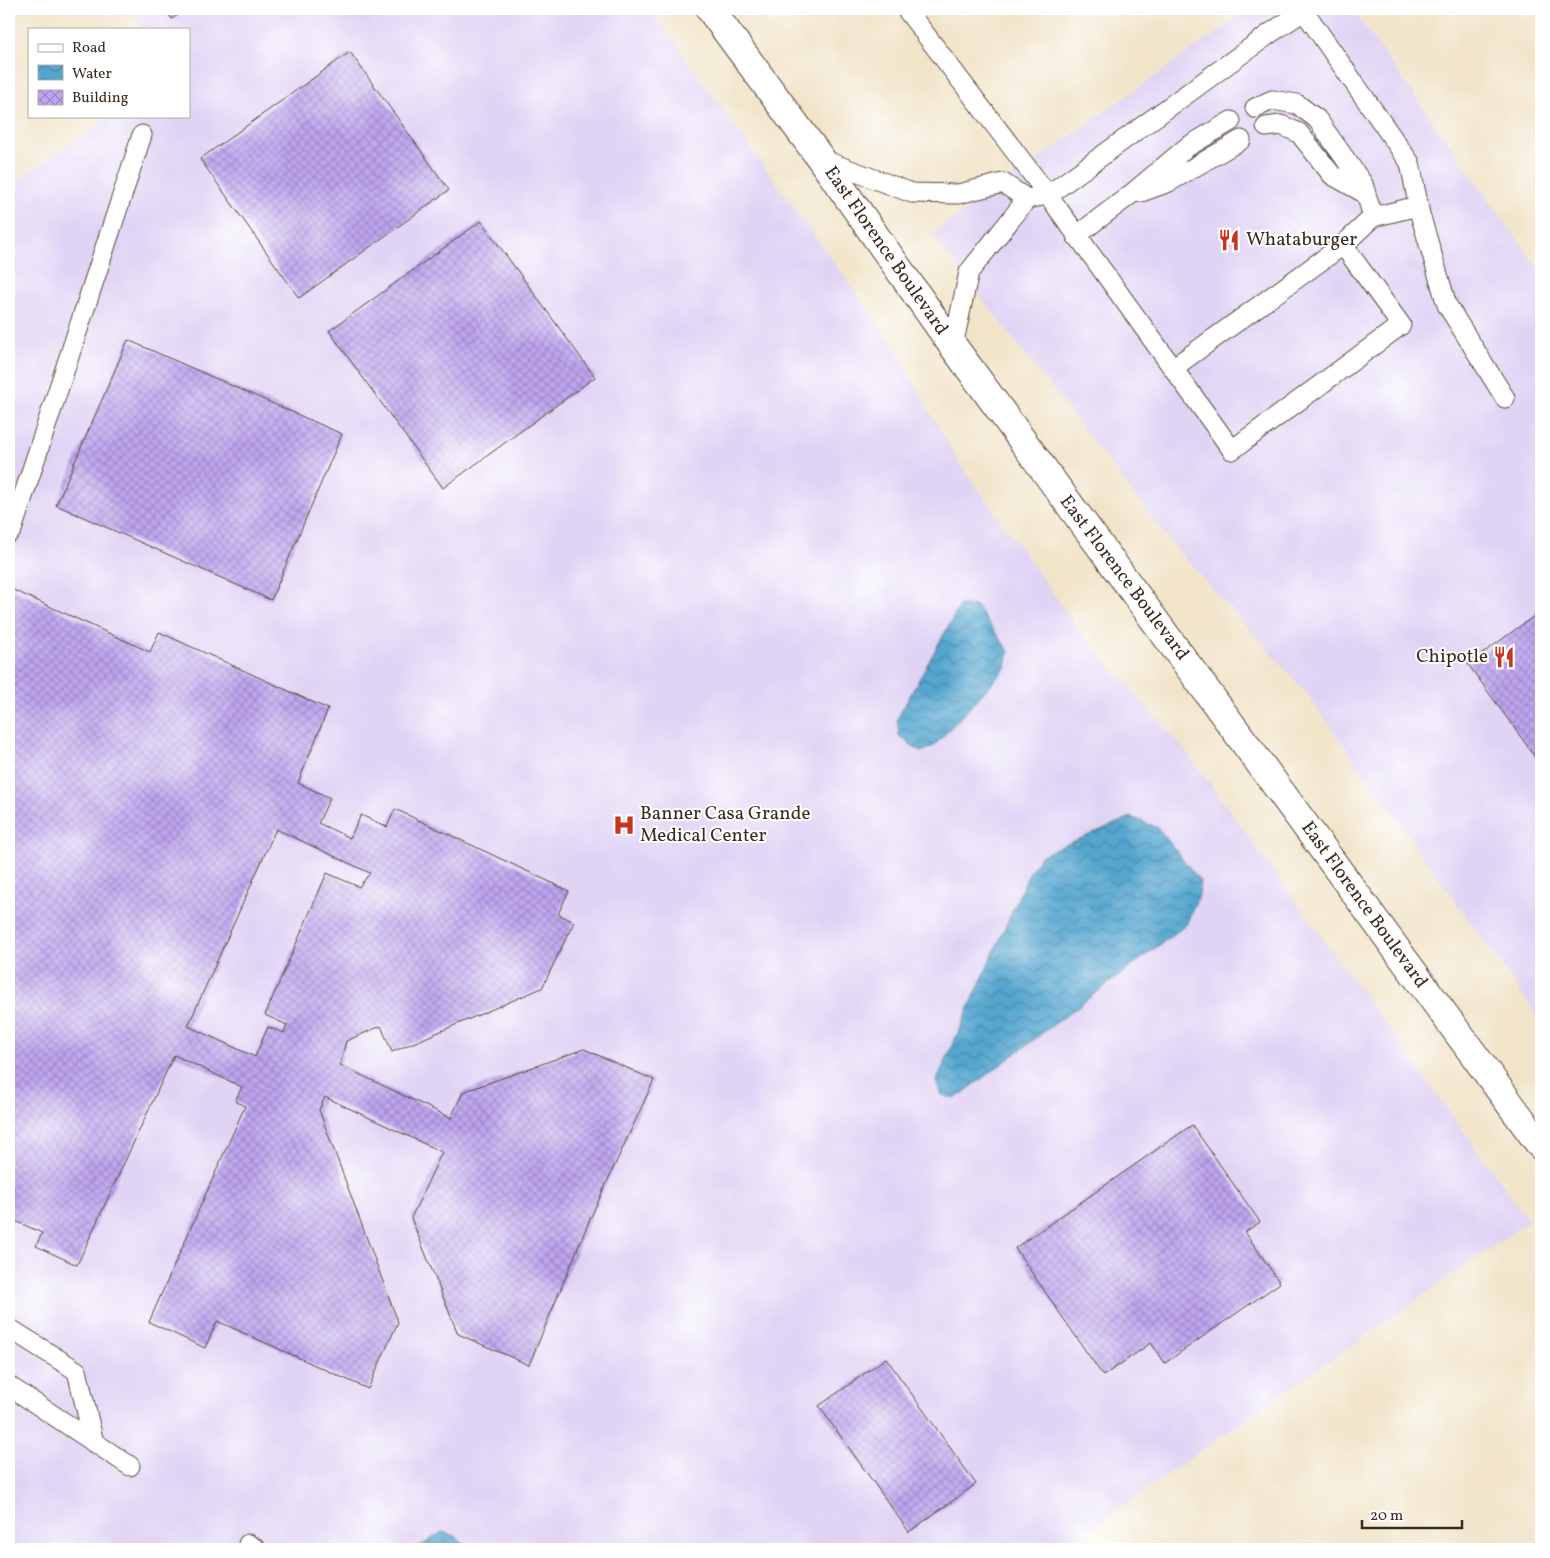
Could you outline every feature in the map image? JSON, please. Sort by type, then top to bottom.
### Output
[{"type":"main road","name":"East Florence Boulevard","points":[[710,9],[821,159],[953,346],[1541,1146]]},
{"type":"lane","points":[[906,9],[1048,195],[1232,450],[1401,325],[1343,245]]},
{"type":"lane","points":[[953,346],[969,272],[1027,199],[1048,195],[1305,9],[1410,163],[1418,206],[1447,304],[1505,398]]},
{"type":"lane","points":[[1255,108],[1272,100],[1297,104],[1317,119],[1363,184],[1373,217]]},
{"type":"lane","points":[[1076,236],[1130,196],[1187,147],[1231,121]]},
{"type":"lane","points":[[1266,127],[1281,125],[1299,133],[1332,175],[1366,194]]},
{"type":"lane","points":[[10,534],[142,135]]},
{"type":"lane","points":[[1130,196],[1169,182],[1242,140]]},
{"type":"lane","points":[[821,159],[912,193],[958,194],[1003,183],[1027,199]]},
{"type":"lane","points":[[1173,368],[1343,245],[1373,217],[1418,206]]},
{"type":"lane","points":[[9,1328],[77,1371],[94,1443]]},
{"type":"lane","points":[[9,1386],[130,1466]]},
{"type":"shaded area","name":"Banner Casa Grande Medical Center","points":[[128,9],[650,9],[890,340],[958,461],[1089,643],[1186,751],[1529,1221],[1061,1549],[9,1549],[9,187],[107,118],[190,118],[190,28],[142,28]]},
{"type":"shaded area","points":[[1250,9],[1352,9],[1541,272],[1541,1021],[1306,692],[1173,545],[932,234]]},
{"type":"water","points":[[960,605],[976,606],[1009,651],[1006,668],[934,746],[921,752],[899,736],[897,719]]},
{"type":"water","points":[[1131,817],[1158,828],[1200,881],[1199,894],[1186,925],[955,1099],[942,1095],[936,1082],[1030,871],[1042,855]]},
{"type":"water","points":[[442,1532],[456,1536],[466,1549],[416,1549]]},
{"type":"building","points":[[165,9],[187,9],[172,19]]},
{"type":"building","points":[[350,52],[449,190],[299,298],[200,159]]},
{"type":"building","points":[[481,221],[595,377],[443,488],[329,331]]},
{"type":"building","points":[[128,340],[342,434],[271,600],[56,505]]},
{"type":"building","points":[[9,588],[150,652],[159,632],[328,709],[298,783],[330,798],[318,823],[350,838],[361,815],[387,827],[395,809],[569,891],[558,914],[574,922],[542,988],[392,1052],[381,1026],[346,1041],[340,1065],[451,1118],[463,1092],[584,1049],[654,1080],[590,1219],[529,1365],[458,1334],[411,1218],[442,1152],[325,1097],[319,1110],[398,1322],[368,1389],[217,1321],[205,1348],[149,1322],[245,1106],[235,1101],[242,1087],[174,1055],[77,1265],[36,1246],[42,1233],[9,1218],[9,969],[13,960],[9,958]],"holes":[[[276,829],[370,873],[359,887],[327,873],[265,1015],[287,1025],[284,1033],[268,1027],[255,1057],[188,1026]]]},
{"type":"building","points":[[1541,611],[1541,765],[1468,664]]},
{"type":"building","points":[[1192,1125],[1260,1222],[1245,1232],[1280,1283],[1165,1363],[1151,1343],[1103,1376],[1015,1248]]},
{"type":"building","points":[[886,1358],[976,1484],[909,1532],[819,1406]]},
{"type":"place","name":"Whataburger","points":[[1229,240]]},
{"type":"place","name":"Chipotle","points":[[1504,657]]},
{"type":"place","name":"Banner Casa Grande Medical Center","points":[[624,825]]}]
